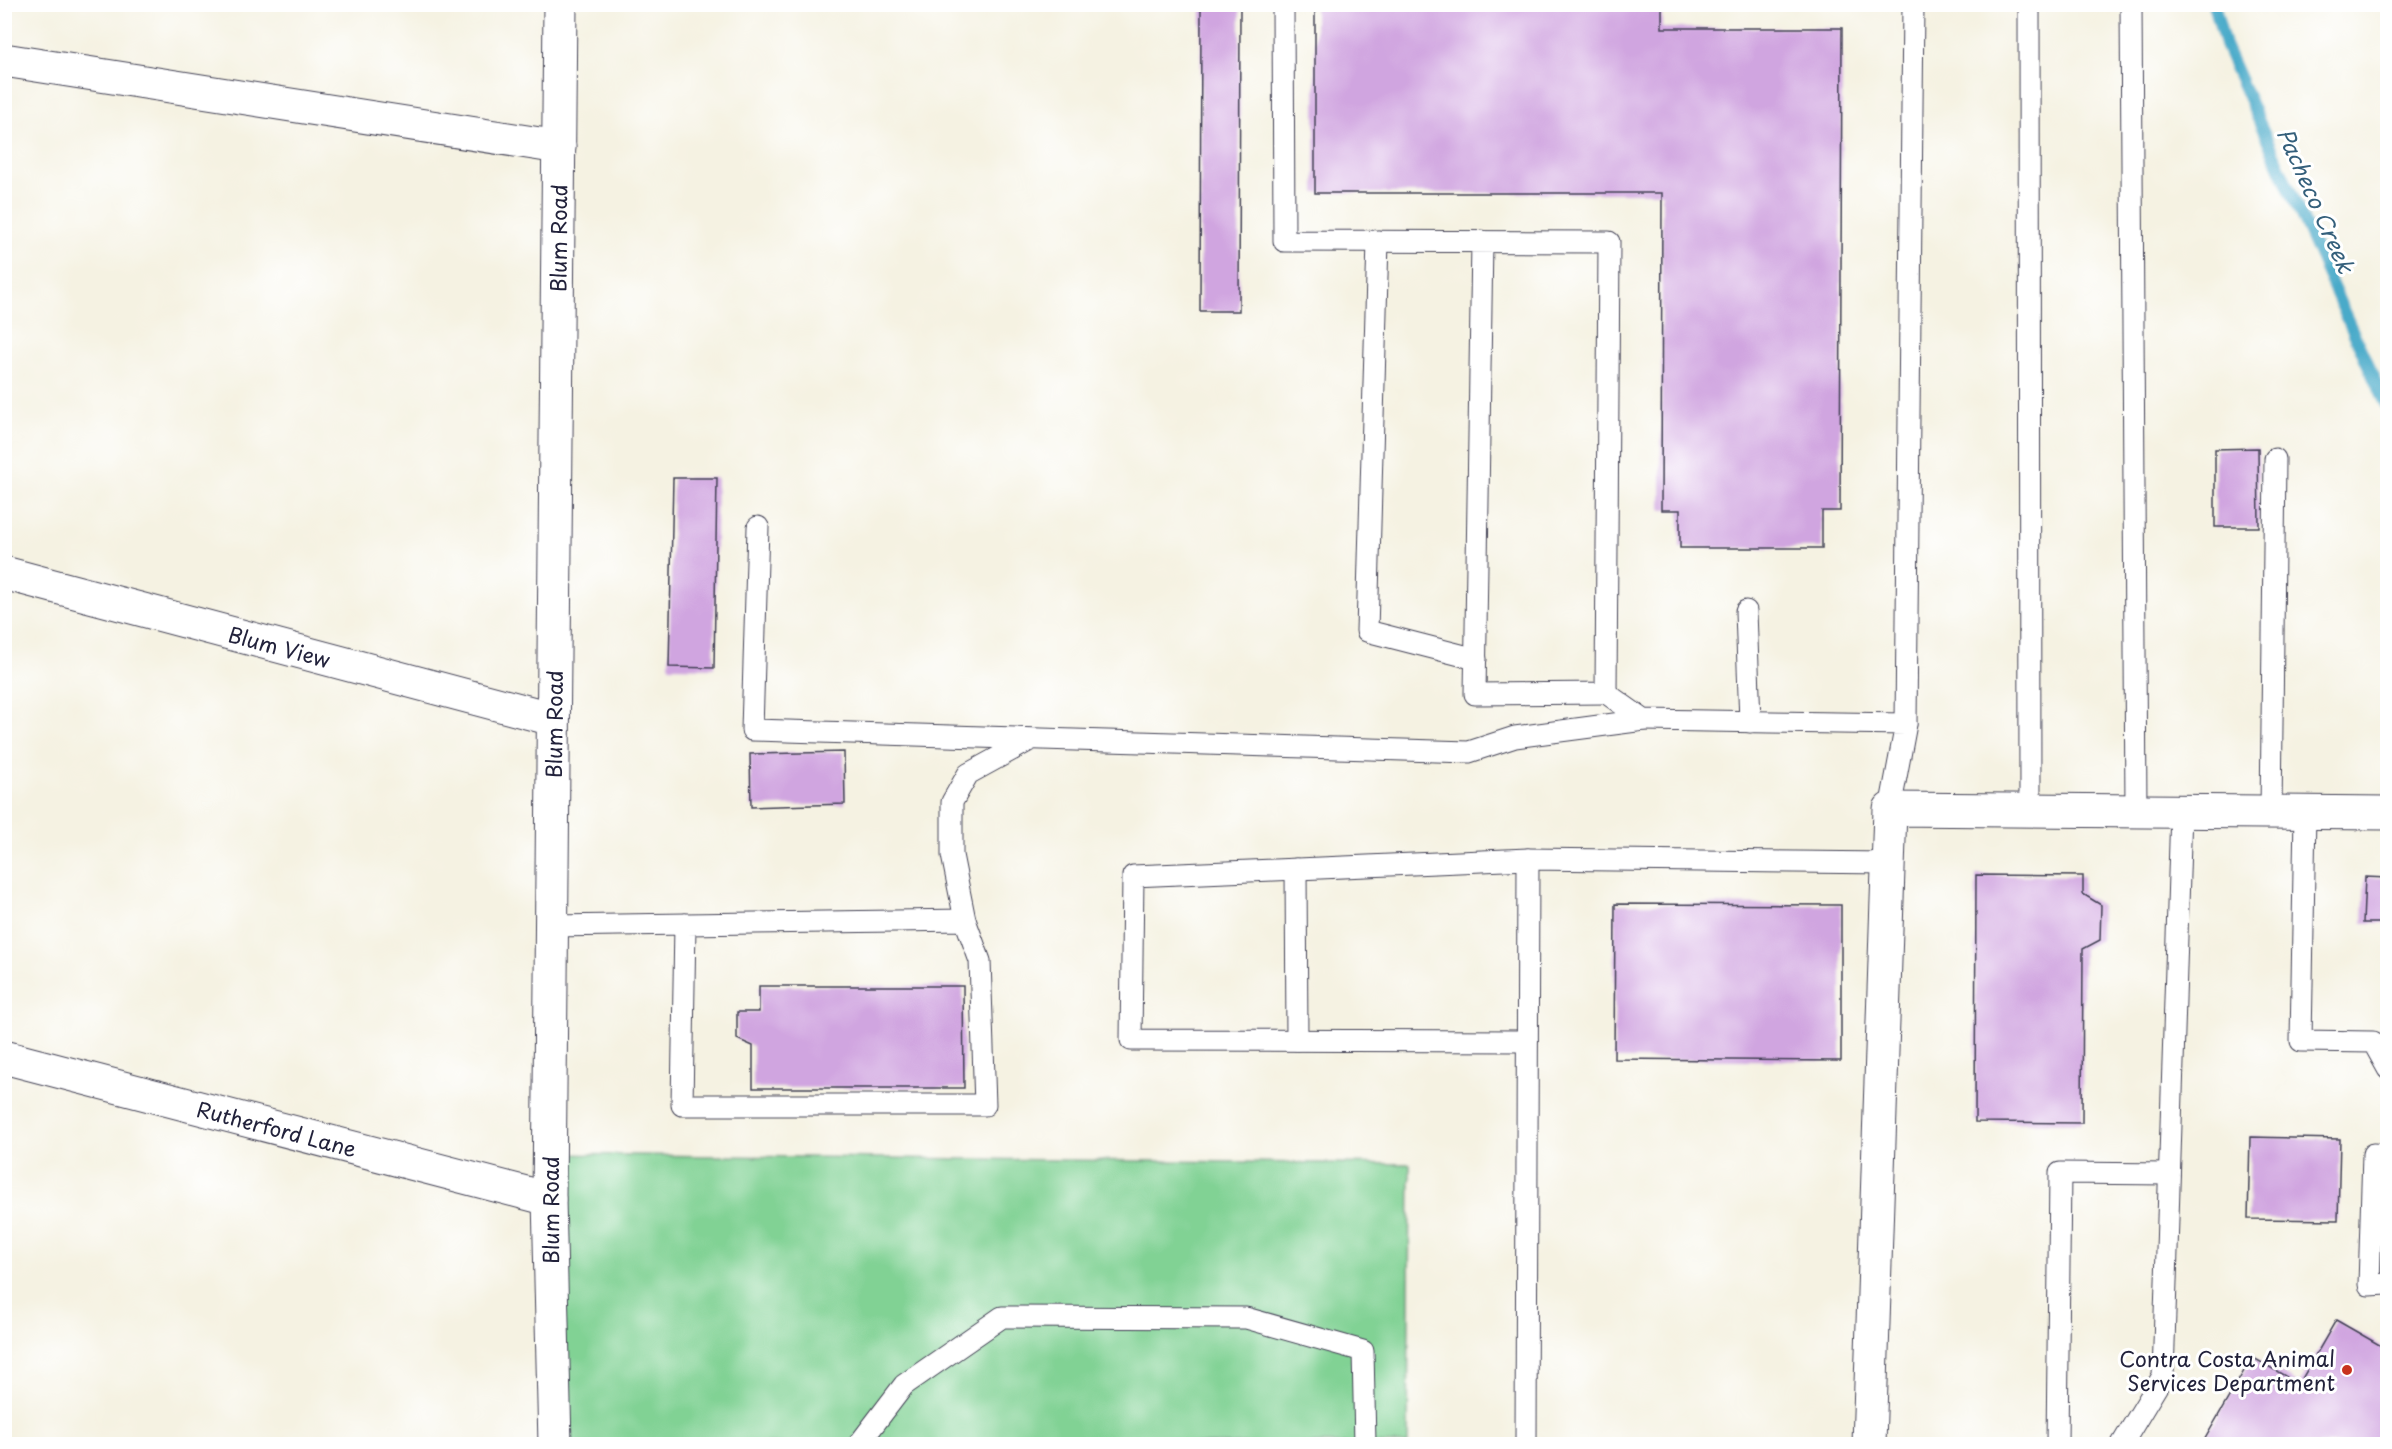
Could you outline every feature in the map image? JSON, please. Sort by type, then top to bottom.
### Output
[{"type":"street","name":"Blum Road","points":[[555,1444],[549,1199],[560,4]]},
{"type":"street","points":[[4,60],[559,147]]},
{"type":"street","name":"Blum View","points":[[4,573],[553,719]]},
{"type":"street","points":[[1869,1444],[1890,808],[2388,813]]},
{"type":"street","name":"Rutherford Lane","points":[[4,1057],[549,1199]]},
{"type":"lane","points":[[1283,4],[1284,241],[1610,242],[1606,693]]},
{"type":"lane","points":[[1890,808],[1906,724],[1913,4]]},
{"type":"lane","points":[[2029,4],[2030,810]]},
{"type":"lane","points":[[2131,4],[2136,811]]},
{"type":"lane","points":[[1378,242],[1367,631],[1476,659]]},
{"type":"lane","points":[[1482,242],[1475,694],[1606,693],[1644,720]]},
{"type":"lane","points":[[2271,812],[2275,459]]},
{"type":"lane","points":[[758,527],[752,730],[1469,752],[1515,737],[1644,720],[1906,724]]},
{"type":"lane","points":[[1746,611],[1750,722]]},
{"type":"lane","points":[[685,924],[682,1105],[985,1105],[980,961],[965,920],[952,855],[952,802],[968,774],[1030,739]]},
{"type":"lane","points":[[2122,1444],[2163,1376],[2181,811]]},
{"type":"lane","points":[[2305,813],[2301,1041],[2373,1042],[2388,1069]]},
{"type":"lane","points":[[1526,1444],[1528,860]]},
{"type":"lane","points":[[1527,1041],[1131,1040],[1133,876],[1528,860],[1888,863]]},
{"type":"lane","points":[[1296,869],[1297,1040]]},
{"type":"lane","points":[[552,926],[965,920]]},
{"type":"lane","points":[[2388,1155],[2373,1154],[2369,1285],[2388,1284]]},
{"type":"lane","points":[[2057,1444],[2060,1173],[2169,1174]]},
{"type":"lane","points":[[859,1444],[904,1385],[1002,1317],[1246,1318],[1363,1350],[1365,1444]]},
{"type":"green space","points":[[550,1154],[1410,1164],[1408,1444],[555,1444]]},
{"type":"building","points":[[1201,4],[1240,4],[1239,311],[1200,311]]},
{"type":"building","points":[[1315,4],[1662,4],[1662,28],[1842,28],[1840,511],[1822,511],[1822,548],[1680,548],[1680,510],[1661,510],[1662,193],[1315,193]]},
{"type":"building","points":[[2258,448],[2259,527],[2215,527],[2215,449]]},
{"type":"building","points":[[673,478],[717,478],[714,668],[669,667]]},
{"type":"building","points":[[844,752],[845,804],[751,807],[750,754]]},
{"type":"building","points":[[1976,875],[2083,876],[2083,894],[2101,905],[2100,940],[2083,949],[2082,1123],[1975,1122]]},
{"type":"building","points":[[2365,877],[2388,878],[2388,923],[2363,923]]},
{"type":"building","points":[[1615,904],[1841,905],[1841,1061],[1614,1059]]},
{"type":"building","points":[[759,986],[963,986],[964,1088],[753,1088],[753,1046],[737,1039],[737,1012],[759,1012]]},
{"type":"building","points":[[2386,994],[2388,994],[2388,1034],[2384,1034]]},
{"type":"building","points":[[2250,1137],[2340,1139],[2338,1220],[2248,1219]]},
{"type":"building","name":"Contra Costa Animal Services Department","points":[[2336,1320],[2383,1347],[2388,1340],[2388,1444],[2202,1444],[2252,1357],[2299,1384]]},
{"type":"waterway","name":"Pacheco Creek","points":[[2214,4],[2225,45],[2388,410]]},
{"type":"place","name":"Contra Costa Animal Services Department","points":[[2347,1370]]}]
